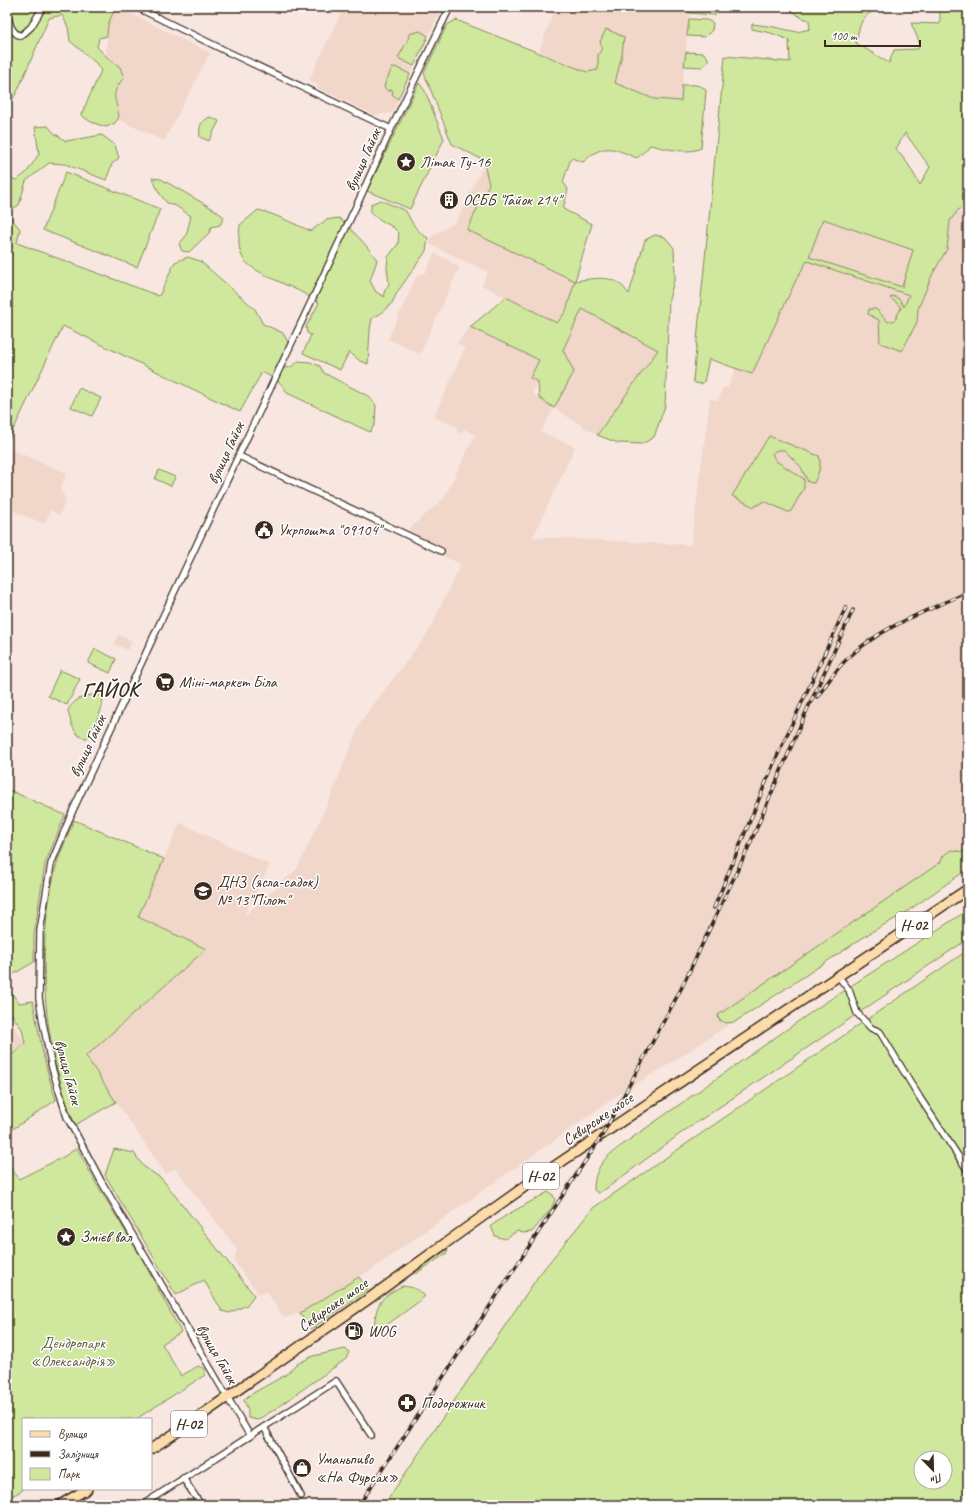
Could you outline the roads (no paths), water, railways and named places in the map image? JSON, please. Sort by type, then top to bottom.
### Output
[{"type":"main road","name":"Сквирське шосе","points":[[152,1448],[367,1300],[534,1180],[968,889]]},
{"type":"main road","points":[[60,1505],[85,1490]]},
{"type":"street","points":[[7,11],[12,28],[16,34],[21,36],[31,27],[43,7]]},
{"type":"street","points":[[136,7],[391,129]]},
{"type":"street","name":"вулиця Гайок","points":[[250,1436],[101,1182],[67,1118],[46,1045],[39,998],[40,931],[51,864],[73,810],[358,204],[391,129],[450,7]]},
{"type":"street","points":[[239,456],[441,551]]},
{"type":"street","points":[[838,976],[849,990],[857,1013],[871,1028],[880,1032],[920,1098],[968,1171]]},
{"type":"street","points":[[142,1505],[336,1381],[371,1435]]},
{"type":"street","points":[[264,1427],[301,1496]]},
{"type":"street","points":[[183,1478],[201,1505]]},
{"type":"railway","points":[[817,697],[843,663],[874,638],[920,613],[968,592]]},
{"type":"railway","points":[[714,908],[773,765],[846,607]]},
{"type":"railway","points":[[359,1505],[603,1134],[681,989],[749,846],[806,712],[853,610]]},
{"type":"place","name":"Літак Ту-16","points":[[406,162]]},
{"type":"place","name":"ОСББ \"Гайок 214\"","points":[[449,200]]},
{"type":"place","name":"Укрпошта \"09104\"","points":[[264,530]]},
{"type":"place","name":"Міні-маркет Біла","points":[[165,682]]},
{"type":"place","name":"ДНЗ (ясла-садок) № 13\"Пілот\"","points":[[203,891]]},
{"type":"place","name":"Змієв вал","points":[[66,1237]]},
{"type":"place","name":"WOG","points":[[354,1331]]},
{"type":"place","name":"Подорожник","points":[[407,1403]]},
{"type":"place","name":"Уманьпиво «На Фурсах»","points":[[302,1468]]},
{"type":"district","name":"ГАЙОК","points":[[111,689]]},
{"type":"park label","name":"Дендропарк «Олександрія»","points":[[73,1352]]}]
